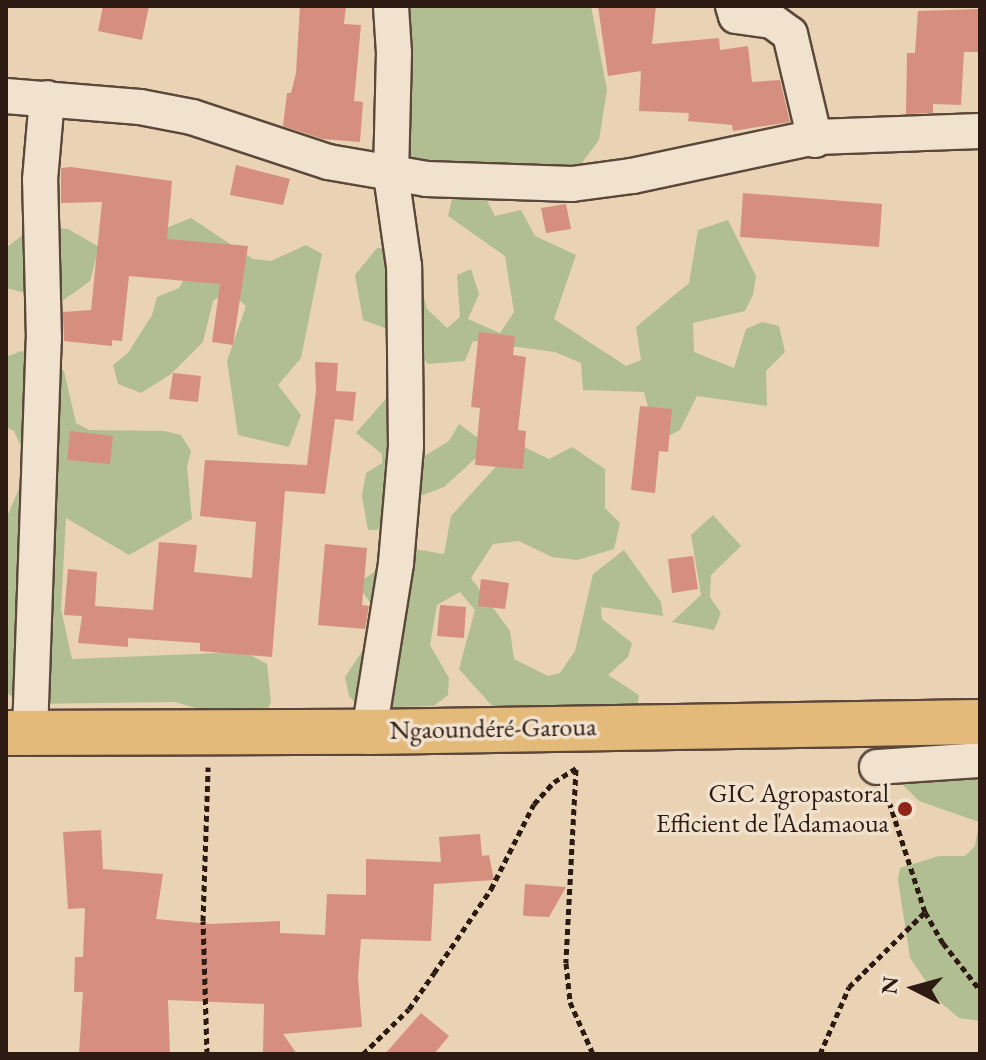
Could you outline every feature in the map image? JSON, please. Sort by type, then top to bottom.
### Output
[{"type":"highway","name":"Ngaoundéré-Garoua","points":[[18,733],[369,732],[579,748],[980,722]]},
{"type":"street","points":[[369,732],[396,563],[406,446],[404,266],[391,175],[394,53],[391,6]]},
{"type":"street","points":[[733,6],[736,16],[772,21],[790,34],[815,140]]},
{"type":"street","points":[[6,96],[140,107],[192,117],[328,162],[391,175],[572,184],[815,140],[816,137],[980,131]]},
{"type":"street","points":[[18,733],[44,339],[40,180],[47,98]]},
{"type":"street","points":[[877,767],[980,760]]},
{"type":"path","points":[[207,1054],[203,921],[210,731]]},
{"type":"path","points":[[363,1054],[409,1009],[491,889],[534,804],[579,748]]},
{"type":"path","points":[[579,748],[566,963],[570,1002],[593,1054]]},
{"type":"path","points":[[877,767],[925,912],[943,943],[980,990]]},
{"type":"path","points":[[820,1054],[849,987],[925,912]]},
{"type":"green space","points":[[383,6],[591,6],[607,90],[599,140],[569,180],[390,187]]},
{"type":"green space","points":[[484,195],[495,216],[521,210],[535,236],[576,255],[554,319],[626,366],[641,360],[636,327],[689,283],[698,230],[728,220],[756,276],[753,295],[745,311],[693,323],[694,352],[734,368],[746,329],[762,322],[779,326],[785,352],[766,371],[767,406],[697,396],[680,430],[657,442],[644,392],[583,390],[581,363],[555,352],[473,341],[465,361],[428,364],[404,335],[363,320],[355,275],[377,248],[412,250],[427,309],[447,328],[460,317],[457,275],[471,269],[479,294],[468,319],[500,333],[514,312],[505,256],[448,216],[452,199]]},
{"type":"green space","points":[[191,218],[253,259],[271,261],[306,245],[322,254],[301,358],[278,385],[301,415],[289,447],[238,435],[227,361],[246,306],[228,291],[213,301],[203,342],[171,374],[141,393],[118,384],[113,365],[128,353],[152,315],[157,297],[179,288],[188,272],[141,238]]},
{"type":"green space","points":[[34,226],[68,229],[99,247],[90,281],[61,302],[6,288],[6,248]]},
{"type":"green space","points":[[21,351],[38,355],[64,371],[76,423],[89,430],[164,431],[181,435],[191,451],[187,467],[192,519],[129,555],[66,518],[61,609],[72,659],[245,652],[267,664],[271,703],[262,717],[245,722],[175,702],[22,704],[7,693],[6,519],[29,465],[14,431],[6,427],[6,357]]},
{"type":"green space","points":[[390,394],[418,460],[449,441],[459,424],[489,446],[444,487],[402,503],[377,530],[368,530],[362,496],[366,473],[382,463],[382,454],[356,433]]},
{"type":"green space","points":[[524,447],[549,459],[572,447],[605,469],[605,508],[620,523],[614,549],[577,560],[552,557],[519,541],[493,544],[471,578],[510,631],[514,659],[548,676],[560,673],[575,651],[593,574],[624,550],[661,602],[663,616],[601,607],[602,619],[632,643],[628,657],[608,675],[639,695],[637,708],[501,716],[459,669],[475,610],[460,592],[437,605],[430,645],[449,678],[448,695],[434,706],[361,708],[349,696],[345,677],[375,632],[378,614],[362,591],[364,579],[408,548],[444,554],[451,516],[511,450]]},
{"type":"green space","points":[[713,515],[741,546],[711,575],[710,597],[721,613],[714,630],[672,622],[701,595],[691,535]]},
{"type":"green space","points":[[980,764],[980,1021],[959,1018],[940,1002],[910,958],[898,880],[900,868],[939,856],[965,856],[975,846],[979,822],[919,801],[900,782]]},
{"type":"building","points":[[103,6],[149,6],[142,40],[98,31]]},
{"type":"building","points":[[300,6],[346,6],[344,24],[361,25],[354,101],[363,102],[360,142],[323,139],[283,126],[287,93],[291,93],[296,73]]},
{"type":"building","points":[[598,6],[656,6],[652,44],[719,38],[720,50],[748,46],[752,82],[780,80],[790,122],[733,131],[732,125],[688,121],[689,113],[639,111],[641,71],[608,76]]},
{"type":"building","points":[[980,9],[980,52],[964,52],[961,105],[933,104],[933,113],[906,114],[907,53],[915,53],[918,11]]},
{"type":"building","points":[[236,165],[290,179],[283,205],[230,195]]},
{"type":"building","points":[[61,168],[172,181],[167,239],[248,246],[233,345],[212,342],[220,284],[129,276],[122,341],[112,340],[112,346],[64,341],[63,312],[91,310],[102,202],[61,203]]},
{"type":"building","points":[[743,193],[882,204],[879,247],[740,237]]},
{"type":"building","points":[[566,204],[571,229],[546,233],[541,208]]},
{"type":"building","points":[[479,332],[515,336],[513,355],[526,357],[518,430],[526,431],[523,469],[475,465],[480,408],[471,407]]},
{"type":"building","points":[[315,362],[338,363],[336,391],[356,392],[353,421],[335,419],[325,494],[285,491],[272,657],[200,651],[200,643],[128,638],[128,647],[78,643],[82,616],[64,615],[68,569],[97,572],[95,606],[153,610],[159,542],[197,545],[194,572],[252,578],[256,522],[200,516],[205,460],[307,465],[316,391]]},
{"type":"building","points":[[173,373],[201,376],[198,402],[169,399]]},
{"type":"building","points":[[640,406],[672,409],[668,452],[659,451],[655,493],[631,490]]},
{"type":"building","points":[[70,431],[113,436],[110,464],[67,460]]},
{"type":"building","points":[[325,544],[367,548],[362,605],[369,606],[365,629],[318,625]]},
{"type":"building","points":[[693,556],[698,589],[672,593],[668,559]]},
{"type":"building","points":[[481,579],[509,583],[505,609],[478,606]]},
{"type":"building","points":[[440,605],[466,607],[464,638],[437,636]]},
{"type":"building","points":[[101,830],[103,869],[163,874],[156,919],[211,924],[280,921],[280,933],[325,935],[327,894],[366,895],[366,859],[441,862],[439,837],[480,834],[482,856],[489,855],[494,880],[434,884],[431,941],[361,939],[358,977],[362,1027],[283,1034],[297,1054],[263,1054],[264,1004],[168,1000],[170,1054],[79,1054],[83,992],[74,992],[75,957],[83,957],[85,908],[68,909],[63,832]]},
{"type":"building","points":[[525,884],[566,887],[549,917],[526,916],[523,915]]},
{"type":"building","points":[[421,1013],[449,1036],[434,1054],[385,1054]]},
{"type":"place","name":"GIC Agropastoral Efficient de ľAdamaoua","points":[[905,809]]}]
